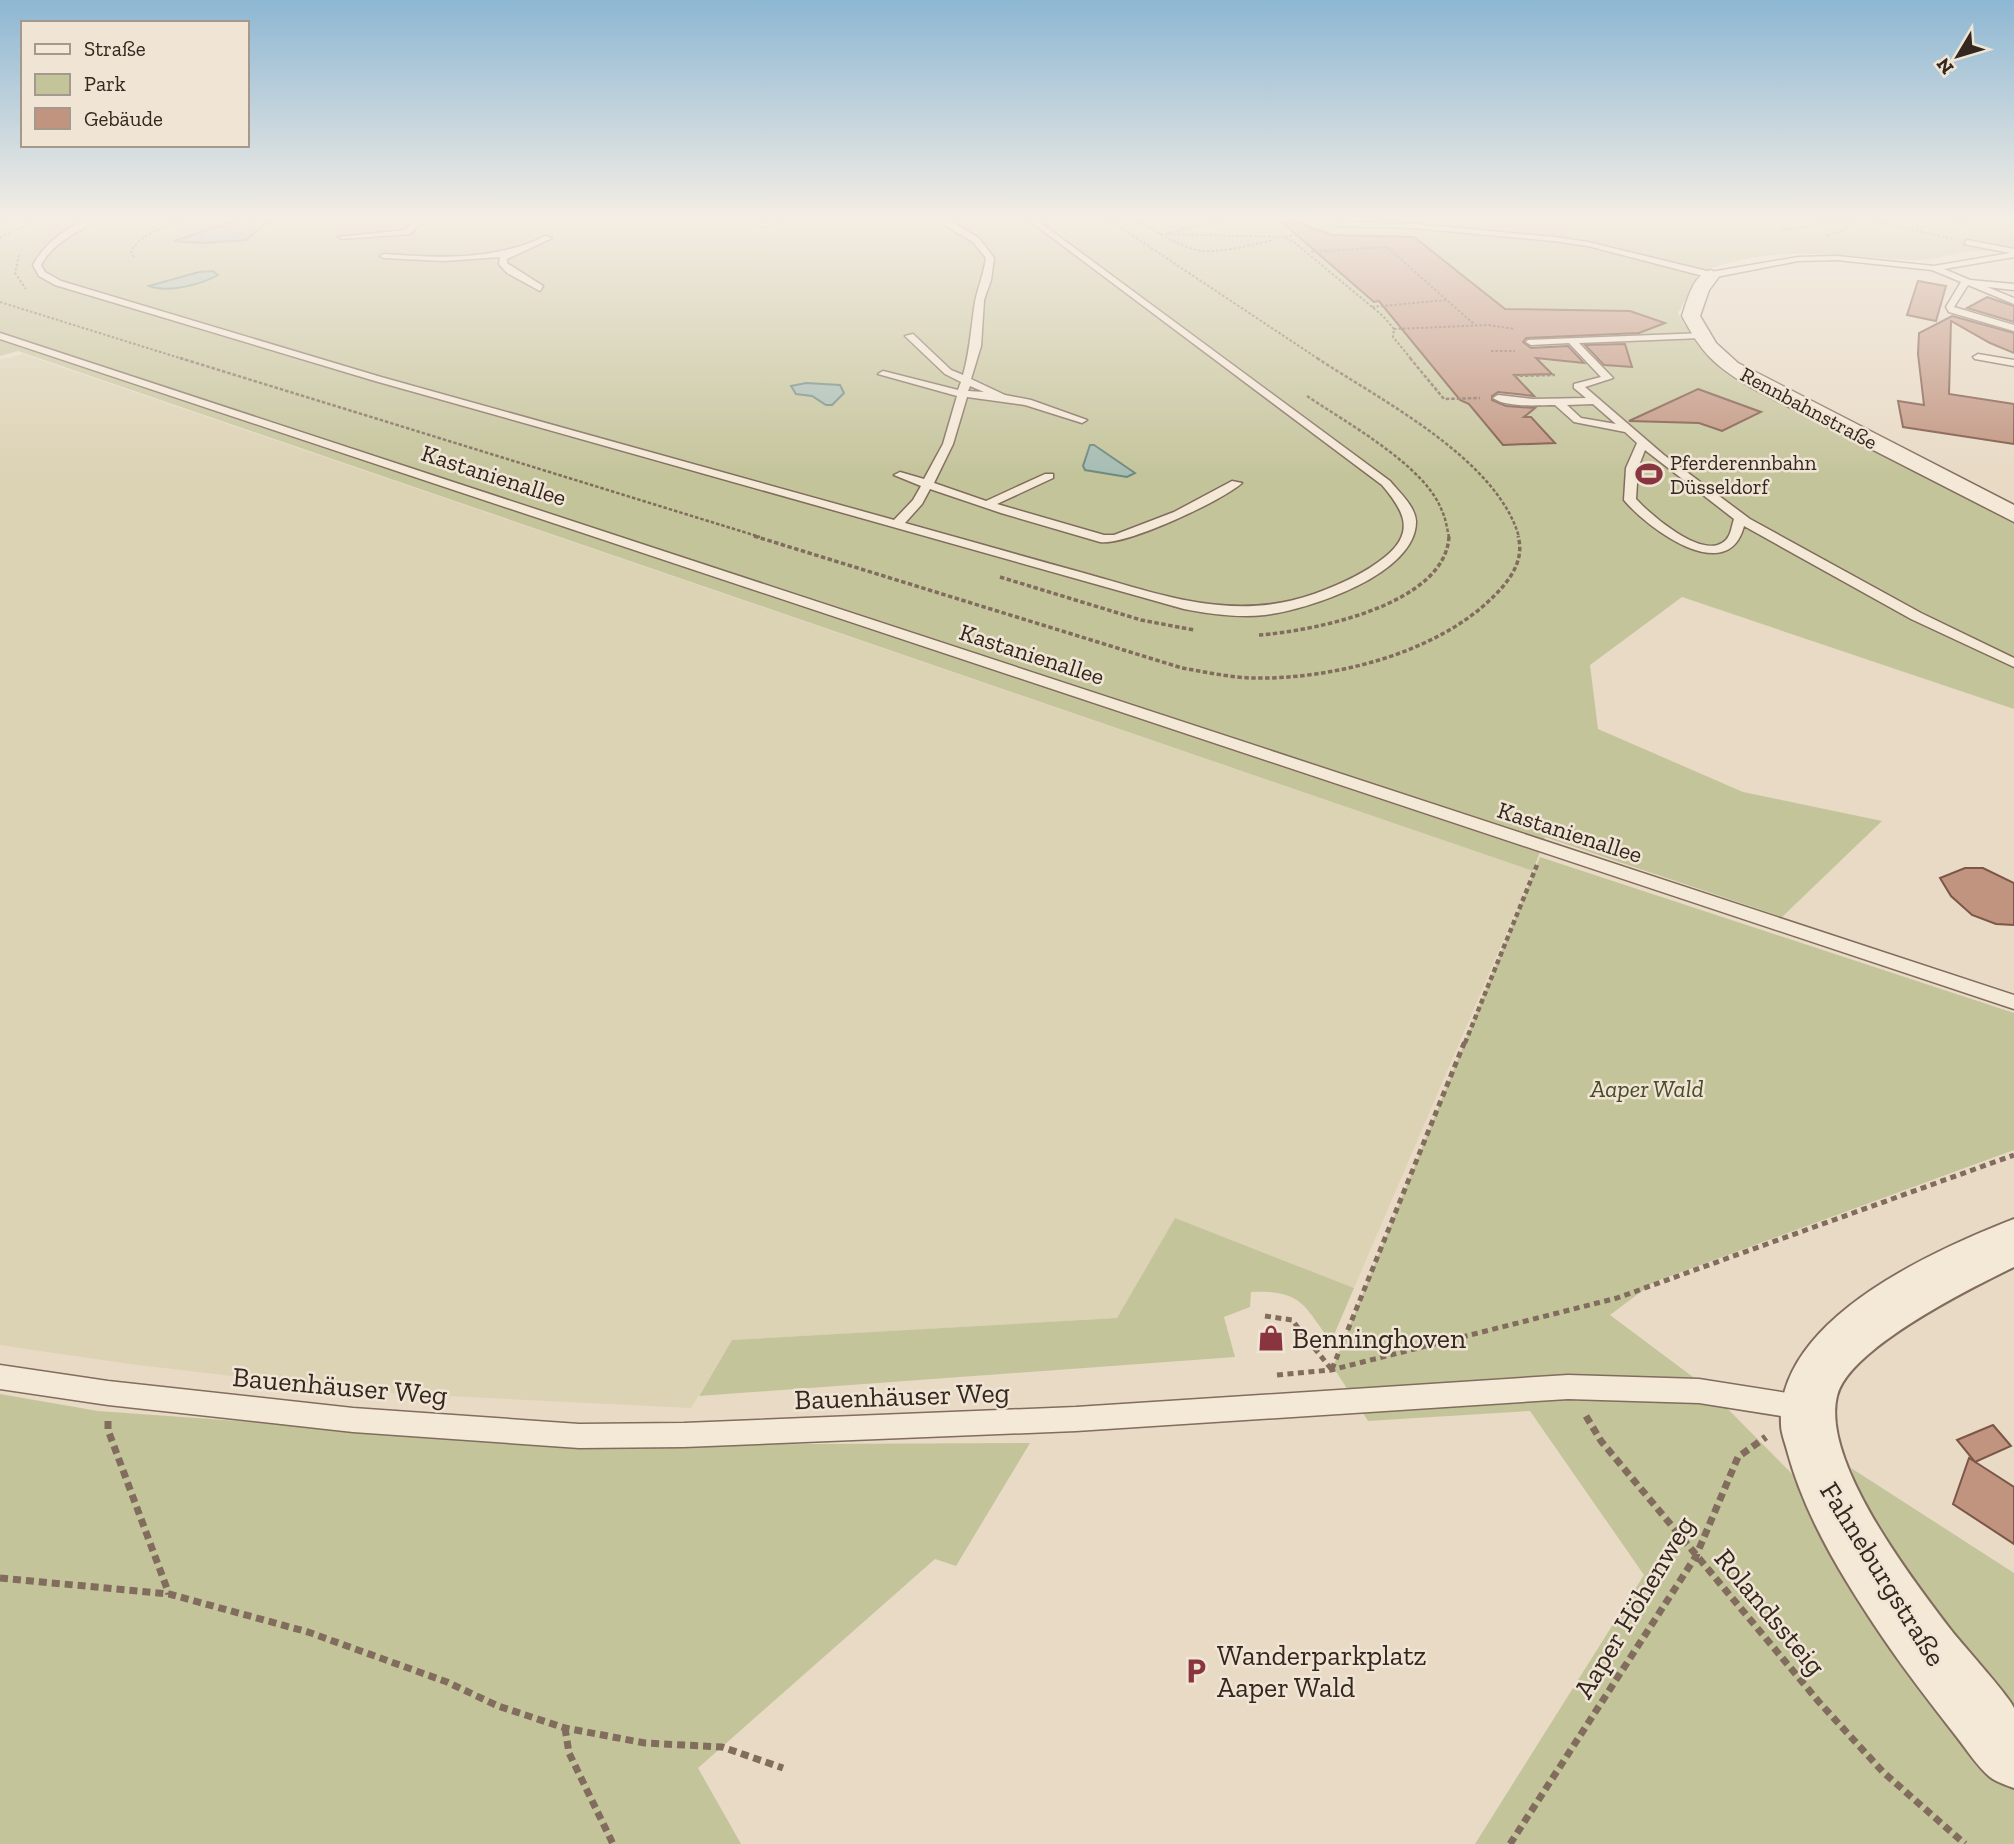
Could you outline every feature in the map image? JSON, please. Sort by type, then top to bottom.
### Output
[{"type":"street","points":[[1695,304],[1691,316],[1700,335]]},
{"type":"street","name":"Rennbahnstraße","points":[[1700,335],[1731,367],[1759,384],[2014,514]]},
{"type":"street","points":[[1813,1390],[1842,1344],[1902,1301],[1942,1277],[2014,1242]]},
{"type":"street","name":"Fahneburgstraße","points":[[1813,1390],[1813,1452],[1823,1479],[1865,1555],[1919,1639],[2014,1756]]},
{"type":"lane","points":[[128,304],[378,379],[1184,605],[1239,611],[1288,607],[1334,592],[1379,568],[1396,552],[1408,537],[1410,520],[1402,502],[1386,484],[1145,304]]},
{"type":"lane","points":[[898,523],[918,502],[948,444],[976,346],[980,304]]},
{"type":"lane","points":[[1952,304],[1952,310],[2014,328]]},
{"type":"lane","points":[[1531,342],[1700,335]]},
{"type":"lane","name":"Kastanienallee","points":[[0,336],[2014,1002]]},
{"type":"lane","points":[[910,336],[948,372],[1002,397]]},
{"type":"lane","points":[[1571,340],[1608,377],[1578,386],[1643,442],[1740,518],[1916,616],[2014,663]]},
{"type":"lane","points":[[1979,357],[2014,363]]},
{"type":"lane","points":[[883,374],[928,388],[1027,402],[1082,420]]},
{"type":"lane","points":[[1498,398],[1558,402],[1595,401]]},
{"type":"lane","points":[[1558,402],[1578,420],[1629,430]]},
{"type":"lane","points":[[1643,442],[1632,468],[1630,500],[1655,526],[1675,538],[1709,550],[1731,542],[1739,531],[1740,518]]},
{"type":"lane","points":[[900,475],[986,505],[1104,539],[1116,538],[1178,514],[1236,483]]},
{"type":"lane","points":[[986,505],[1030,487],[1048,476]]},
{"type":"lane","name":"Bauenhäuser Weg","points":[[0,1377],[108,1393],[353,1420],[579,1436],[684,1435],[1076,1419],[1568,1387],[1699,1391],[1813,1390]]},
{"type":"path","points":[[7,304],[1182,668],[1232,677],[1262,678],[1367,663],[1401,653],[1428,641],[1482,609],[1498,593],[1519,561],[1521,544],[1500,496],[1475,470],[1431,433],[1236,304]]},
{"type":"path","points":[[1367,304],[1394,329],[1393,337],[1444,399],[1498,398]]},
{"type":"path","points":[[1371,307],[1403,304]]},
{"type":"path","points":[[1451,304],[1475,326]]},
{"type":"path","points":[[1394,329],[1475,326],[1518,329],[1531,342]]},
{"type":"path","points":[[1491,351],[1520,350]]},
{"type":"path","points":[[1514,376],[1555,375]]},
{"type":"path","points":[[1249,635],[1304,631],[1385,604],[1426,580],[1437,568],[1450,541],[1443,512],[1420,482],[1386,451],[1305,394]]},
{"type":"path","points":[[1331,1370],[1544,848]]},
{"type":"path","points":[[1263,1376],[1331,1370],[1617,1298],[2014,1156]]},
{"type":"path","points":[[1265,1316],[1292,1320],[1331,1370],[1350,1401]]},
{"type":"path","name":"Rolandssteig","points":[[1568,1387],[1601,1441],[1819,1703],[1883,1772],[1965,1844]]},
{"type":"path","name":"Aaper Höhenweg","points":[[1510,1844],[1696,1556],[1738,1457],[1813,1390]]},
{"type":"path","points":[[108,1393],[108,1430],[169,1594]]},
{"type":"path","points":[[0,1578],[169,1594],[309,1632],[447,1682],[498,1706],[565,1728],[645,1743],[722,1747],[783,1768]]},
{"type":"path","points":[[565,1728],[569,1753],[613,1844]]},
{"type":"shaded area","points":[[23,354],[1533,871],[1354,1288],[1175,1218],[1117,1318],[732,1340],[691,1408],[368,1392],[130,1364],[0,1345],[0,360]]},
{"type":"shaded area","points":[[806,383],[840,385],[844,393],[832,405],[826,405],[812,396],[796,394],[791,386]]},
{"type":"shaded area","points":[[1090,445],[1094,445],[1135,473],[1127,477],[1085,470],[1083,466]]},
{"type":"green space","points":[[0,304],[1683,304],[1678,313],[1690,333],[1705,351],[1741,380],[2014,522],[2014,709],[1682,597],[1590,665],[1598,729],[1743,792],[1882,821],[1782,917],[1545,837],[1533,871],[18,351],[0,356]]},
{"type":"green space","name":"Aaper Wald","points":[[1540,857],[2014,1013],[2014,1150],[1654,1282],[1610,1315],[1705,1386],[1808,1490],[2014,1780],[2014,1844],[1475,1844],[1644,1575],[1530,1411],[1368,1421],[1333,1367]]},
{"type":"green space","points":[[1175,1218],[1354,1288],[1331,1342],[1300,1302],[1281,1294],[1251,1292],[1250,1307],[1224,1317],[1235,1357],[699,1396],[732,1340],[1117,1318]]},
{"type":"green space","points":[[0,1394],[98,1411],[575,1445],[1030,1443],[956,1566],[935,1559],[698,1768],[741,1844],[0,1844]]},
{"type":"green space","points":[[1851,1468],[2014,1573],[2014,1718],[1872,1525]]},
{"type":"building","points":[[1381,304],[1499,304],[1505,309],[1630,311],[1665,323],[1639,333],[1526,338],[1523,342],[1531,348],[1568,346],[1584,363],[1536,358],[1552,374],[1514,375],[1534,396],[1498,392],[1492,396],[1492,400],[1506,406],[1535,408],[1524,417],[1531,417],[1555,443],[1503,445],[1469,404],[1460,400]]},
{"type":"building","points":[[1911,304],[1941,304],[1936,321],[1907,315]]},
{"type":"building","points":[[1974,304],[2008,304],[2014,306],[2014,322],[1967,308]]},
{"type":"building","points":[[1952,316],[2014,333],[2014,353],[1951,321],[1949,394],[2014,404],[2014,444],[1903,427],[1898,401],[1924,405],[1918,354],[1919,333]]},
{"type":"building","points":[[1625,344],[1632,367],[1604,365],[1585,345]]},
{"type":"building","points":[[1698,389],[1761,412],[1722,431],[1699,423],[1629,421]]},
{"type":"building","points":[[1965,868],[1983,868],[2014,883],[2014,925],[1996,924],[1972,915],[1951,896],[1940,878]]},
{"type":"building","points":[[1993,1425],[2011,1446],[1975,1462],[1957,1440]]},
{"type":"building","points":[[1969,1458],[2014,1487],[2014,1544],[1953,1504]]},
{"type":"place","name":"Pferderennbahn Düsseldorf","points":[[1649,474]]},
{"type":"place","name":"Benninghoven","points":[[1271,1338]]},
{"type":"place","name":"Wanderparkplatz Aaper Wald","points":[[1196,1671]]}]
